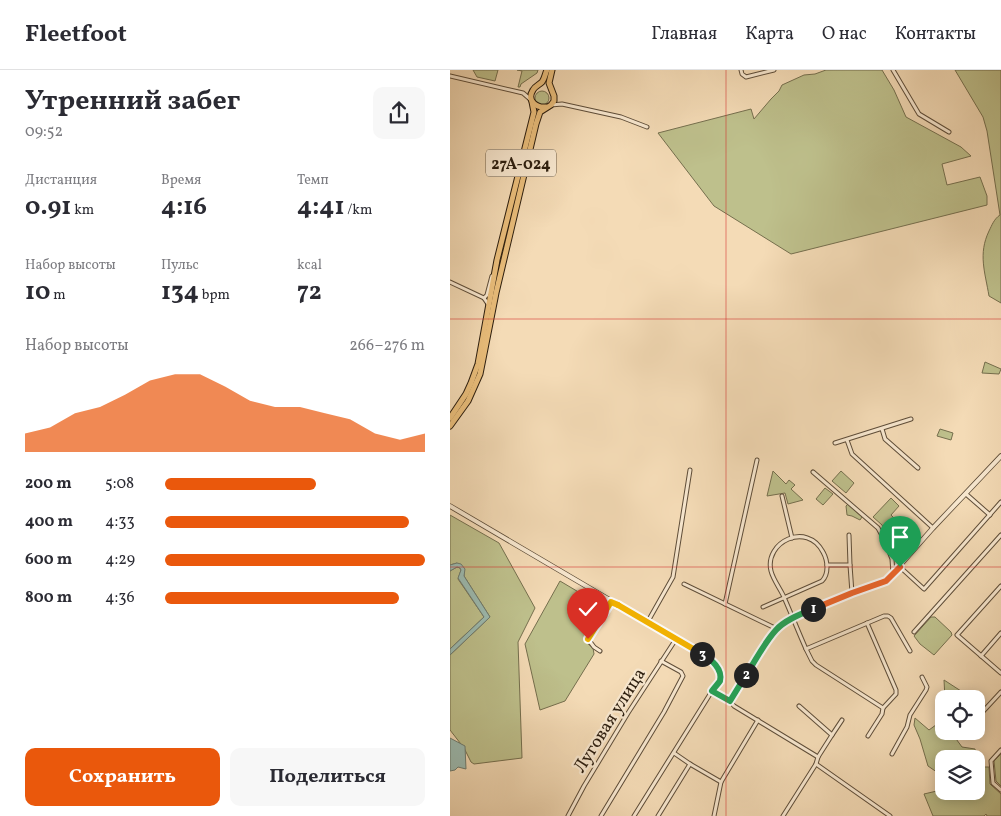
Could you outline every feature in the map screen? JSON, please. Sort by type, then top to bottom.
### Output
[{"type":"main road","points":[[547,70],[543,80],[531,92],[532,101],[539,108],[549,106]]},
{"type":"main road","points":[[552,70],[549,80],[554,99]]},
{"type":"main road","points":[[536,87],[544,85],[551,89]]},
{"type":"main road","name":"27А-024","points":[[450,426],[468,401],[480,374],[496,294],[536,124],[540,112],[549,106],[554,99]]},
{"type":"main road","name":"27А-024","points":[[450,418],[466,394],[475,373],[481,350],[488,304],[505,224],[534,112],[532,101]]},
{"type":"street","points":[[741,70],[742,74],[746,77],[774,70]]},
{"type":"street","points":[[893,70],[919,114],[949,132]]},
{"type":"street","points":[[450,76],[523,92],[536,87]]},
{"type":"street","points":[[523,92],[532,101]]},
{"type":"street","points":[[554,99],[562,104],[622,117],[647,127]]},
{"type":"street","points":[[549,106],[562,104]]},
{"type":"street","points":[[484,298],[487,295],[495,270]]},
{"type":"street","points":[[450,282],[484,298],[488,304]]},
{"type":"street","points":[[835,443],[911,419]]},
{"type":"street","points":[[882,429],[885,439],[918,468]]},
{"type":"street","points":[[847,440],[852,454],[933,528]]},
{"type":"street","points":[[730,701],[777,629],[793,618],[886,581],[1001,456]]},
{"type":"street","points":[[725,604],[757,460]]},
{"type":"street","points":[[647,623],[673,577],[690,470]]},
{"type":"street","points":[[813,472],[878,528],[892,559],[893,574]]},
{"type":"street","points":[[966,494],[990,515]]},
{"type":"street","points":[[782,496],[792,538]]},
{"type":"street","points":[[900,567],[924,589],[1001,502]]},
{"type":"street","points":[[450,506],[712,660],[718,668],[720,680],[634,816]]},
{"type":"street","points":[[849,535],[852,593]]},
{"type":"street","points":[[914,632],[1001,535]]},
{"type":"street","points":[[763,607],[784,597],[822,581],[827,565],[825,555],[814,540],[804,536],[792,538],[775,548],[770,558],[771,571],[784,597],[812,661],[883,708]]},
{"type":"street","points":[[827,565],[850,565]]},
{"type":"street","points":[[684,584],[777,629]]},
{"type":"street","points":[[1001,586],[957,635],[1001,673]]},
{"type":"street","points":[[600,652],[588,639],[611,602]]},
{"type":"street","points":[[806,649],[888,616],[910,651]]},
{"type":"street","points":[[867,623],[896,690],[896,694],[883,708],[882,714],[868,736]]},
{"type":"street","points":[[981,656],[1001,633]]},
{"type":"street","name":"Луговая улица","points":[[568,816],[623,721],[676,639]]},
{"type":"street","points":[[601,816],[664,712],[683,676],[682,672],[661,661]]},
{"type":"street","points":[[892,754],[907,727],[910,715],[926,690],[927,687],[922,677]]},
{"type":"street","points":[[712,691],[818,757]]},
{"type":"street","points":[[985,709],[1001,692]]},
{"type":"street","points":[[799,706],[832,735]]},
{"type":"street","points":[[714,816],[722,782],[758,720]]},
{"type":"street","points":[[782,816],[842,720]]},
{"type":"street","points":[[1001,750],[991,761],[993,783],[1001,790]]},
{"type":"street","points":[[674,753],[722,782]]},
{"type":"street","points":[[658,816],[690,764]]},
{"type":"street","points":[[816,764],[890,816]]},
{"type":"street","points":[[880,816],[883,811]]},
{"type":"green space","points":[[473,70],[498,70],[495,81],[477,77]]},
{"type":"green space","points":[[517,70],[538,70],[537,73],[518,87],[522,71]]},
{"type":"green space","points":[[826,70],[882,70],[894,90],[906,117],[961,147],[971,156],[942,164],[947,185],[980,177],[987,196],[987,205],[791,254],[714,206],[658,133],[751,109],[754,119],[782,85],[804,75]]},
{"type":"green space","points":[[955,70],[1001,70],[1001,303],[989,296],[983,263],[986,239],[993,222],[1000,215],[987,131],[983,117]]},
{"type":"green space","points":[[539,91],[545,91],[549,98],[545,105],[539,105],[535,101],[535,95]]},
{"type":"green space","points":[[985,362],[1001,369],[999,374],[982,373]]},
{"type":"green space","points":[[940,429],[953,433],[951,440],[937,436]]},
{"type":"green space","points":[[773,471],[786,484],[789,480],[795,485],[791,489],[803,500],[788,504],[785,493],[767,496]]},
{"type":"green space","points":[[841,471],[854,483],[846,493],[832,481]]},
{"type":"green space","points":[[825,488],[833,494],[823,505],[816,499]]},
{"type":"green space","points":[[891,498],[899,506],[891,515],[904,528],[899,534],[889,525],[885,530],[873,517]]},
{"type":"green space","points":[[848,504],[862,517],[860,520],[847,515],[846,506]]},
{"type":"green space","points":[[450,515],[499,543],[535,608],[518,642],[522,758],[474,764],[450,730],[450,655],[490,617],[464,576],[464,569],[457,563],[450,565]]},
{"type":"green space","points":[[457,567],[461,570],[458,579],[484,617],[450,649],[450,571]]},
{"type":"green space","points":[[560,581],[602,606],[603,612],[587,637],[587,643],[593,648],[594,654],[565,701],[540,710],[525,644]]},
{"type":"green space","points":[[931,617],[935,617],[952,635],[934,655],[920,644],[914,636]]},
{"type":"green space","points":[[944,680],[959,690],[945,690]]},
{"type":"green space","points":[[915,718],[929,730],[935,726],[935,740],[957,740],[962,747],[975,750],[935,750],[935,771],[928,766],[914,725]]},
{"type":"green space","points":[[1001,754],[1001,786],[996,781],[994,761]]},
{"type":"green space","points":[[985,767],[989,767],[990,784],[1001,794],[1001,816],[987,816],[986,814],[984,816],[933,816],[924,794],[935,791],[935,800],[985,800]]},
{"type":"water","points":[[461,564],[465,569],[464,576],[490,617],[450,655],[450,649],[484,617],[458,578],[460,568],[457,567],[450,571],[450,565]]},
{"type":"water","points":[[450,738],[465,746],[466,769],[458,767],[450,771]]},
{"type":"route","points":[[588,639],[611,602],[712,660],[718,668],[720,680],[712,691],[730,701],[777,629],[806,611],[886,581],[900,567]]}]
